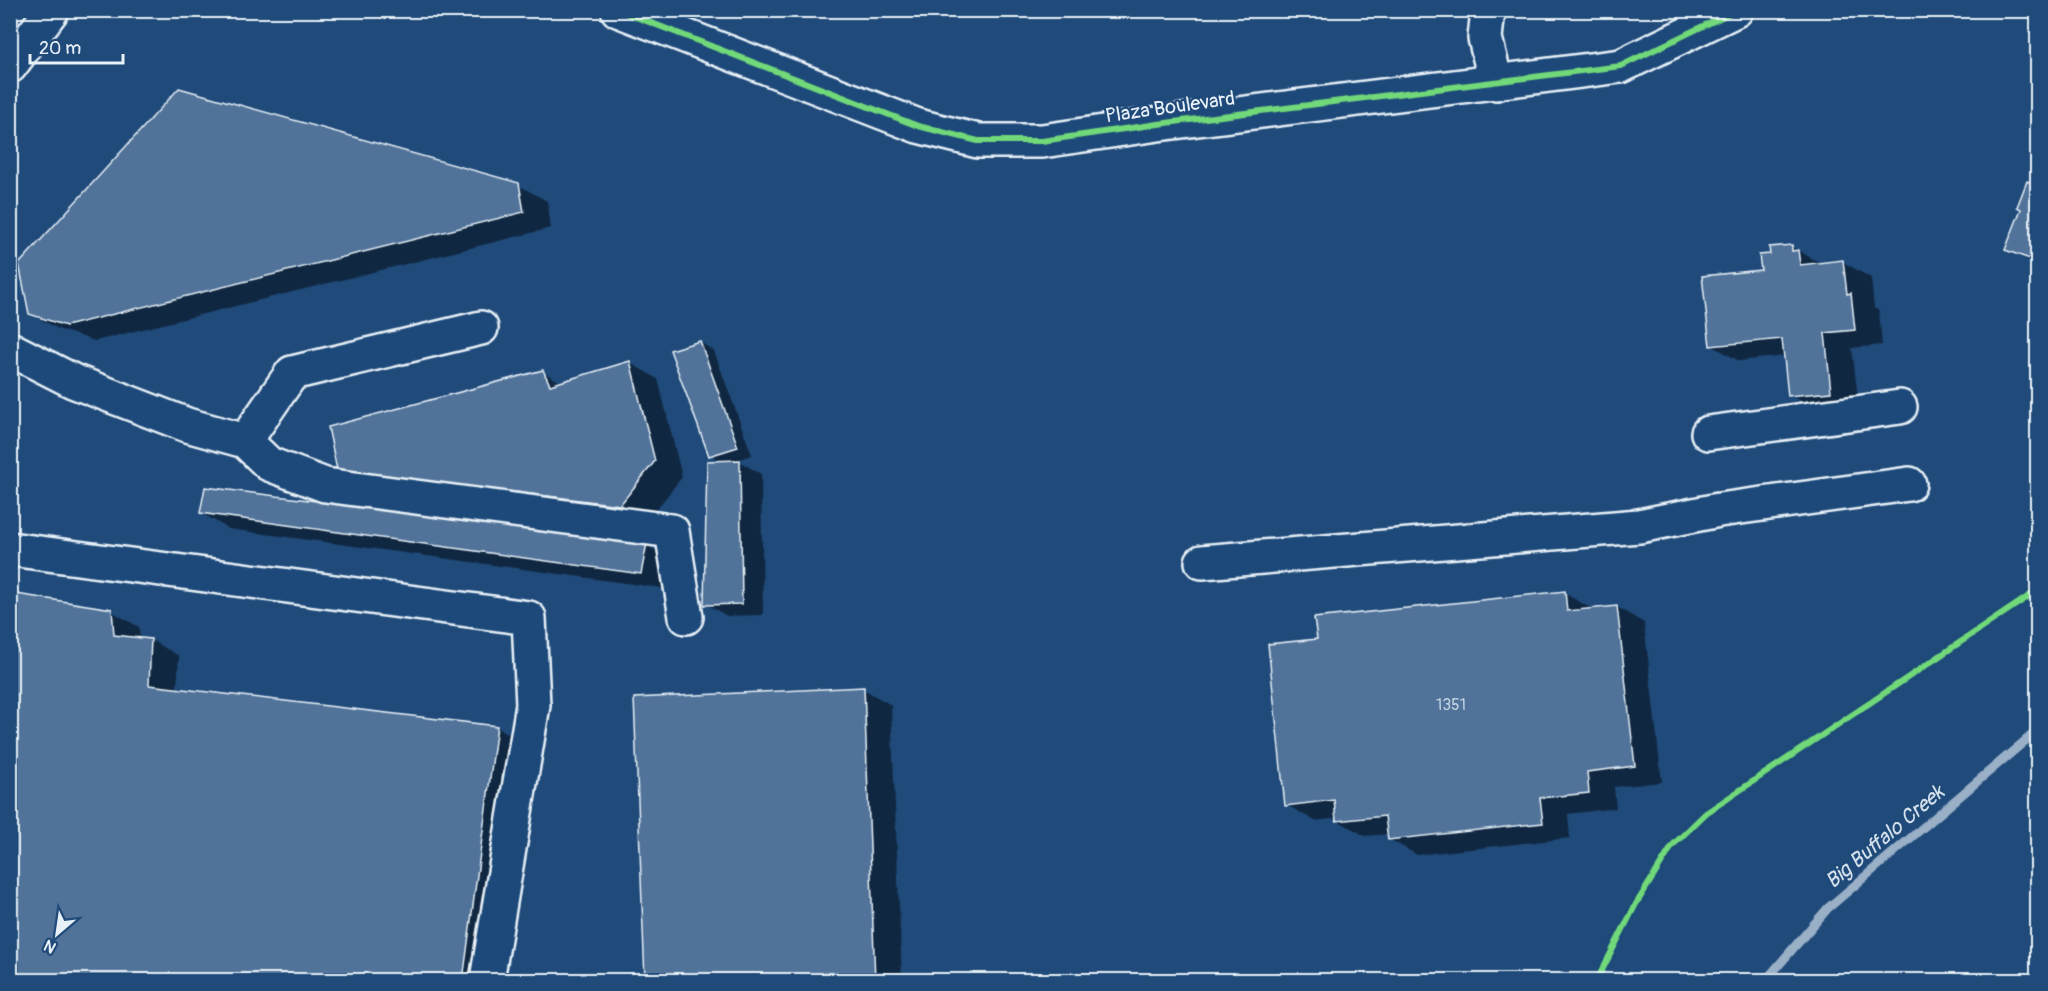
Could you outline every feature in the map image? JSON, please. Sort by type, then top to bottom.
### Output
[{"type":"street","points":[[10,66],[52,10]]},
{"type":"street","name":"Plaza Boulevard","points":[[618,10],[918,126],[978,141],[1042,141],[1621,66],[1736,10]]},
{"type":"street","points":[[1488,10],[1485,38],[1496,82]]},
{"type":"street","points":[[245,441],[292,373],[481,328]]},
{"type":"street","points":[[10,349],[73,381],[187,425],[245,441],[269,464],[325,485],[672,531],[686,617]]},
{"type":"street","points":[[1708,433],[1900,407]]},
{"type":"street","points":[[1202,562],[1639,526],[1719,510],[1909,484]]},
{"type":"street","points":[[10,549],[529,618],[533,705],[487,981]]},
{"type":"building","points":[[179,88],[519,183],[524,212],[66,326],[29,314],[19,264]]},
{"type":"building","points":[[2027,181],[2036,185],[2038,181],[2038,262],[2005,250],[2021,209],[2017,207]]},
{"type":"building","points":[[1792,245],[1792,251],[1798,250],[1800,265],[1843,260],[1847,294],[1851,293],[1855,330],[1825,333],[1831,392],[1788,396],[1782,339],[1710,346],[1702,276],[1761,270],[1759,255],[1770,254],[1769,247]]},
{"type":"building","points":[[700,341],[738,447],[709,456],[670,350]]},
{"type":"building","points":[[630,361],[655,461],[620,505],[337,470],[328,427],[543,370],[550,385]]},
{"type":"building","points":[[740,460],[742,604],[704,605],[707,461]]},
{"type":"building","points":[[205,487],[647,543],[641,574],[200,513]]},
{"type":"building","points":[[1565,591],[1567,611],[1617,606],[1635,766],[1587,772],[1589,793],[1540,798],[1543,823],[1388,840],[1385,816],[1336,821],[1334,800],[1285,806],[1268,644],[1317,639],[1314,618]]},
{"type":"building","points":[[10,593],[112,609],[114,635],[151,639],[149,685],[497,726],[463,980],[10,980]]},
{"type":"building","points":[[864,687],[875,980],[645,980],[634,698]]},
{"type":"waterway","name":"Big Buffalo Creek","points":[[1766,980],[1828,908],[2038,730]]},
{"type":"cycle path","points":[[618,10],[918,126],[978,141],[1042,141],[1158,124],[1621,66],[1736,10]]},
{"type":"cycle path","points":[[1597,980],[1636,904],[1673,845],[1706,813],[2038,590]]}]
